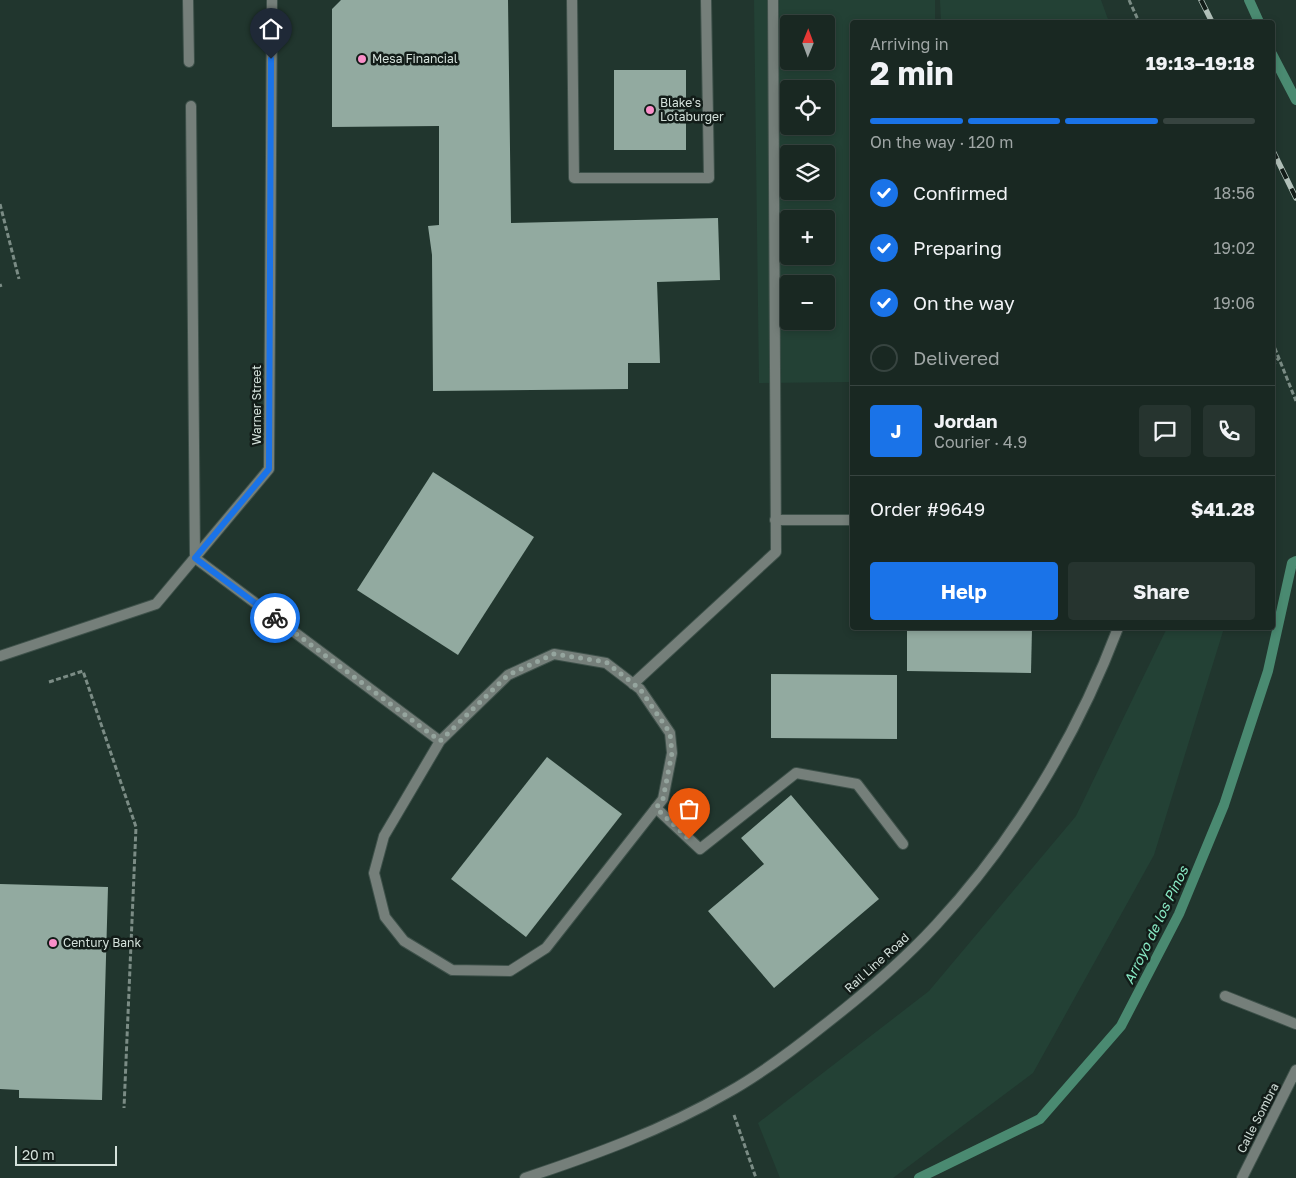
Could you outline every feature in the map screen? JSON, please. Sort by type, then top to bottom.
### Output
[{"type":"street","points":[[188,0],[189,62]]},
{"type":"street","name":"Warner Street","points":[[0,656],[156,604],[269,469],[272,0]]},
{"type":"street","points":[[572,0],[574,178],[709,178],[706,0]]},
{"type":"street","points":[[633,684],[776,552],[773,0]]},
{"type":"street","points":[[191,106],[195,558],[440,741]]},
{"type":"street","points":[[775,520],[850,520]]},
{"type":"street","name":"Rail Line Road","points":[[525,1178],[633,1139],[726,1094],[808,1038],[848,1007],[896,965],[938,924],[1016,825],[1053,764],[1083,708],[1117,630]]},
{"type":"street","points":[[554,654],[606,662],[633,684],[640,689],[670,733],[672,753],[663,799],[546,948],[510,972],[452,970],[404,941],[385,917],[374,874],[384,836],[440,741],[508,675],[554,654]]},
{"type":"street","points":[[656,808],[700,849],[796,773],[857,784],[903,844]]},
{"type":"street","points":[[1224,996],[1296,1024]]},
{"type":"street","name":"Calle Sombra","points":[[1242,1178],[1296,1070]]},
{"type":"path","points":[[1129,0],[1138,20]]},
{"type":"path","points":[[0,204],[19,280]]},
{"type":"path","points":[[1275,348],[1296,401]]},
{"type":"path","points":[[1275,363],[1279,358]]},
{"type":"path","points":[[49,682],[83,671],[136,828],[124,1108]]},
{"type":"path","points":[[726,1094],[756,1178]]},
{"type":"shaded area","points":[[754,0],[935,0],[935,20],[850,20],[850,382],[759,383]]},
{"type":"shaded area","points":[[940,0],[1101,0],[1108,20],[941,20]]},
{"type":"shaded area","points":[[1166,630],[1223,630],[1154,855],[1033,1073],[893,1178],[780,1178],[758,1123],[929,991],[1076,816]]},
{"type":"building","points":[[341,0],[508,0],[511,223],[718,218],[720,280],[657,282],[660,363],[628,363],[628,389],[433,391],[432,255],[428,226],[439,225],[439,126],[332,127],[332,9]]},
{"type":"building","name":"Blake's Lotaburger","points":[[614,70],[686,70],[686,150],[614,150]]},
{"type":"building","points":[[433,472],[534,537],[458,655],[357,590]]},
{"type":"building","points":[[907,630],[1032,630],[1031,673],[907,671]]},
{"type":"building","points":[[771,674],[897,675],[897,739],[771,738]]},
{"type":"building","points":[[547,757],[622,814],[526,937],[451,879]]},
{"type":"building","points":[[791,795],[879,899],[774,988],[708,911],[764,864],[741,838]]},
{"type":"building","name":"Century Bank","points":[[0,884],[108,887],[102,1100],[19,1098],[19,1090],[0,1089]]},
{"type":"waterway","points":[[1249,0],[1258,20]]},
{"type":"waterway","points":[[1275,60],[1296,100]]},
{"type":"waterway","name":"Arroyo de los Pinos","points":[[919,1178],[1040,1119],[1121,1026],[1179,914],[1224,805],[1268,671],[1292,563],[1296,561]]},
{"type":"railway","points":[[1201,0],[1211,20]]},
{"type":"railway","points":[[1275,155],[1296,198]]},
{"type":"way so far","points":[[275,618],[440,741],[508,675],[554,654],[606,662],[640,689],[670,733],[672,753],[663,799],[656,808],[689,839]]},
{"type":"place","name":"Mesa Financial","points":[[362,59]]},
{"type":"place","name":"Blake's Lotaburger","points":[[650,110]]},
{"type":"place","name":"Century Bank","points":[[53,943]]},
{"type":"route","points":[[271,59],[269,469],[195,558],[275,618]]}]
